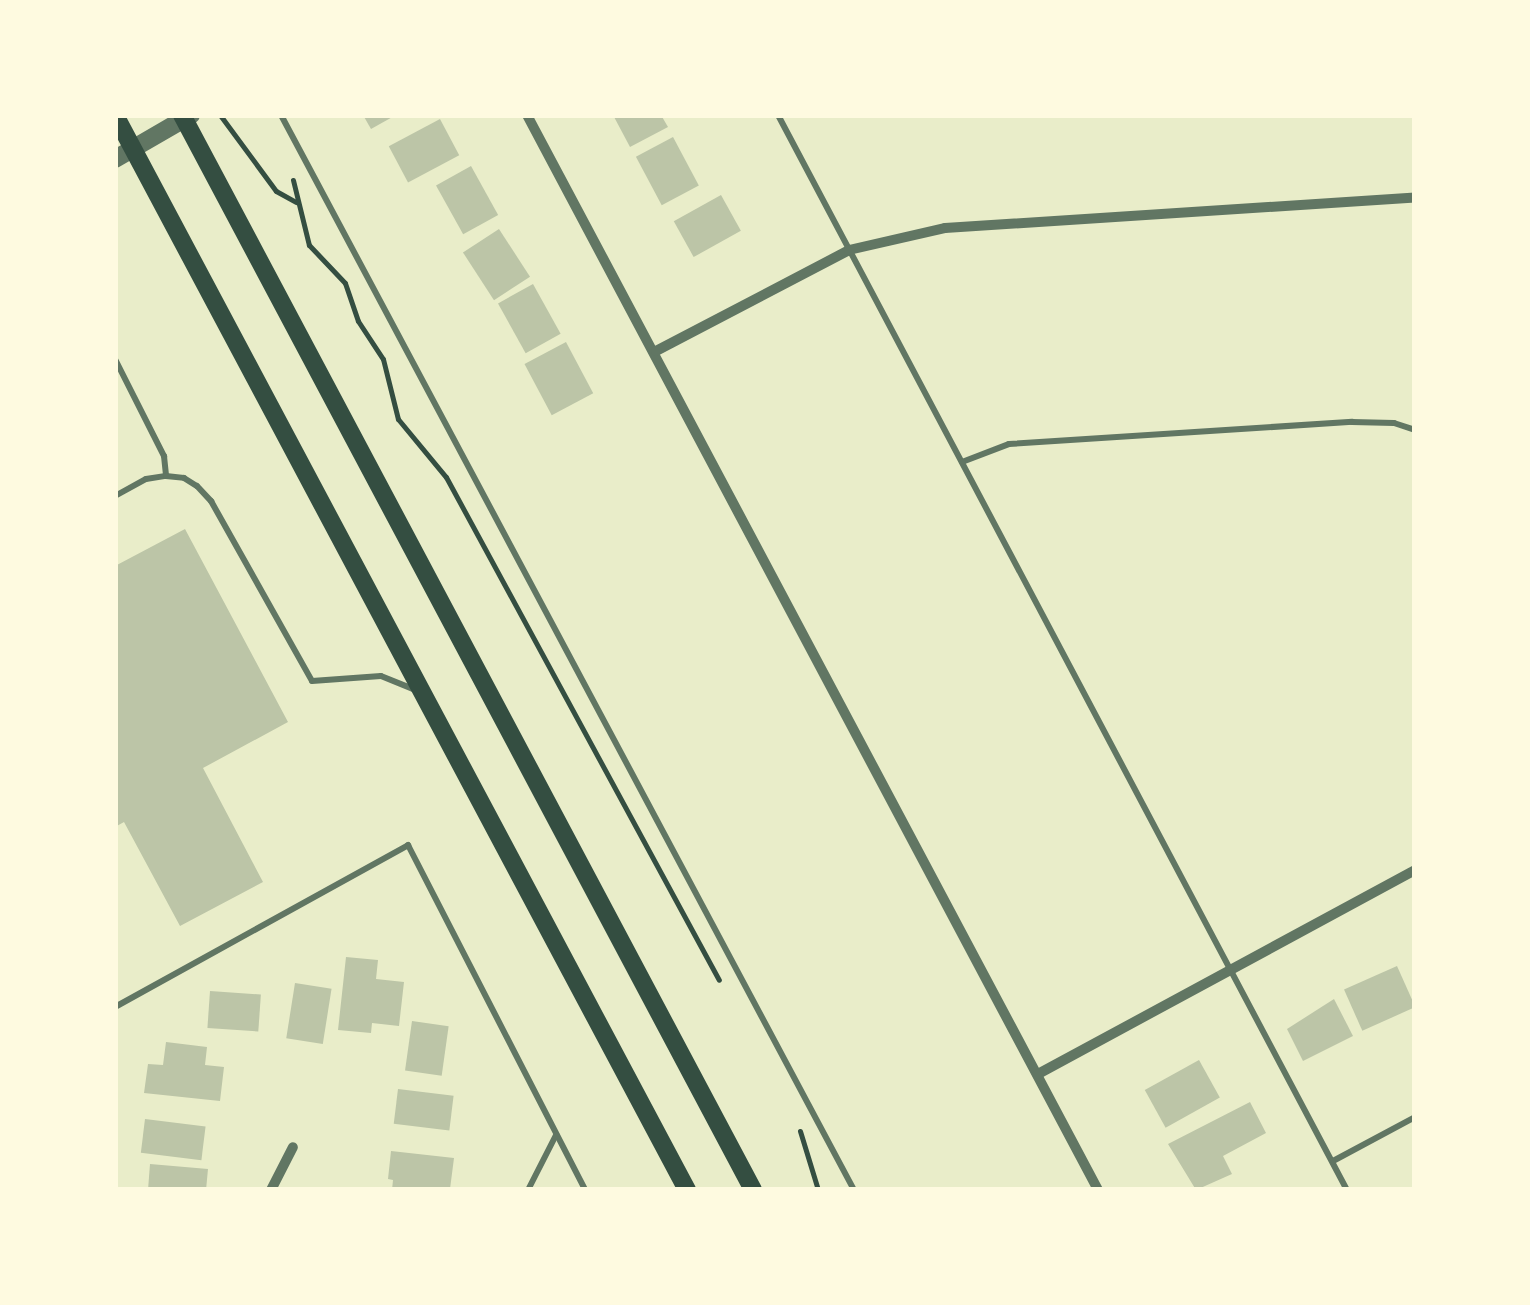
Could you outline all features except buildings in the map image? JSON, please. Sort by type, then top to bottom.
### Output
[{"type":"main road","points":[[115,115],[687,1190]]},
{"type":"main road","points":[[186,117],[753,1190]]},
{"type":"street","points":[[527,115],[656,351],[1098,1190]]},
{"type":"street","points":[[115,158],[186,117]]},
{"type":"street","points":[[656,351],[849,250],[946,228],[1415,198]]},
{"type":"street","points":[[1038,1074],[1415,870]]},
{"type":"street","points":[[271,1190],[294,1147]]},
{"type":"lane","points":[[281,115],[854,1190]]},
{"type":"lane","points":[[778,115],[1348,1190]]},
{"type":"lane","points":[[115,360],[164,456],[166,476]]},
{"type":"lane","points":[[962,462],[1009,444],[1352,422],[1394,422],[1415,430]]},
{"type":"lane","points":[[115,496],[146,479],[184,478],[211,501],[312,681],[381,676],[401,681],[426,698]]},
{"type":"lane","points":[[115,1007],[408,845],[585,1190]]},
{"type":"lane","points":[[1332,1161],[1415,1118]]},
{"type":"lane","points":[[528,1190],[556,1135]]},
{"type":"path","points":[[220,115],[276,191],[297,202]]},
{"type":"path","points":[[300,150],[292,170],[309,246],[345,283],[358,321],[382,359],[398,419],[446,477],[727,994]]},
{"type":"path","points":[[797,1124],[818,1190]]}]
